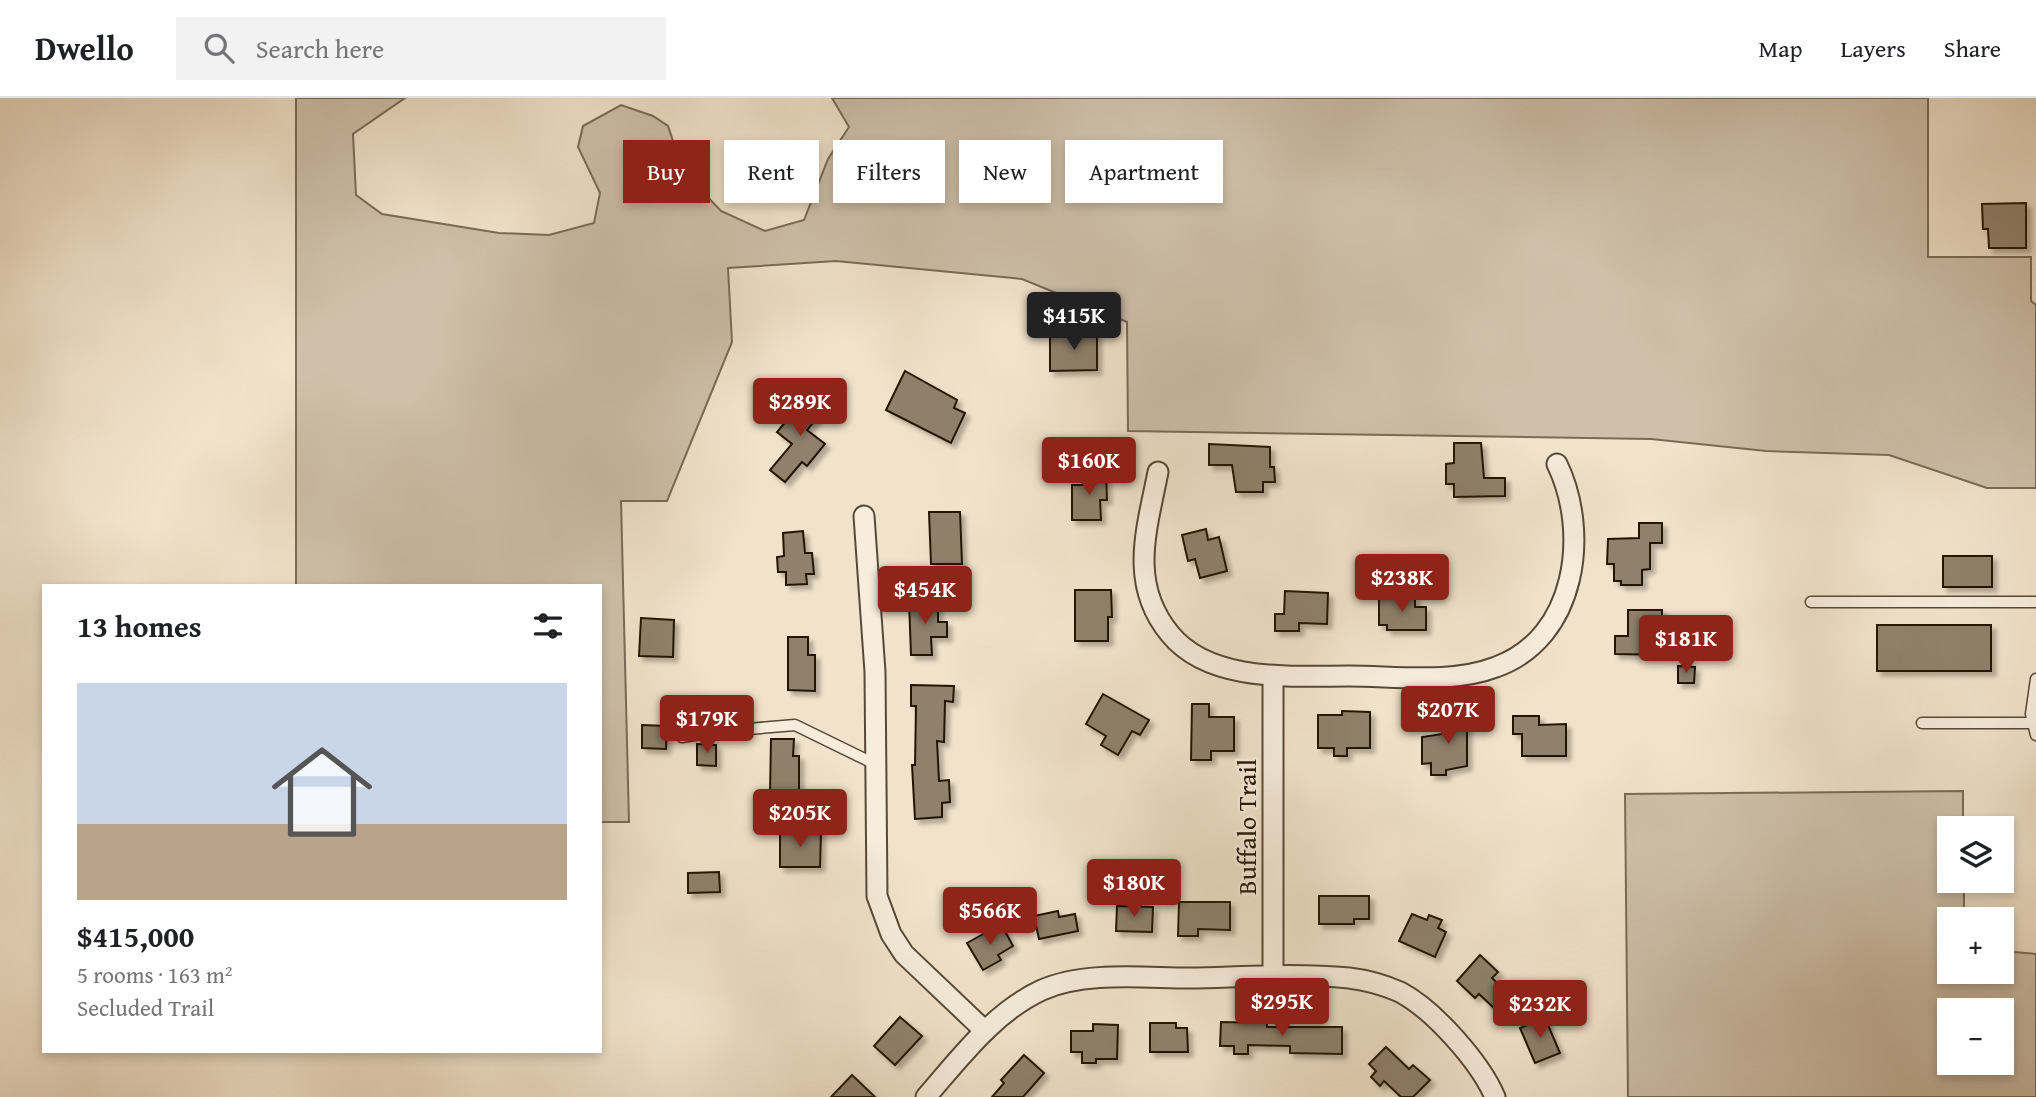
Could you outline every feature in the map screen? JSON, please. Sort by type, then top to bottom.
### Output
[{"type":"street","points":[[1158,472],[1141,555],[1150,600],[1170,635],[1210,664],[1273,677],[1468,674],[1505,664],[1538,641],[1562,605],[1572,567],[1572,501],[1557,464]]},
{"type":"street","points":[[864,516],[873,638],[877,896],[883,915],[904,954],[916,969],[985,1031]]},
{"type":"street","name":"Buffalo Trail","points":[[1273,677],[1273,976]]},
{"type":"street","points":[[926,1097],[985,1031],[1013,1007],[1033,995],[1069,982],[1273,976],[1350,978],[1399,992],[1413,1001],[1473,1060],[1482,1070],[1495,1097]]},
{"type":"lane","points":[[1811,602],[2036,602]]},
{"type":"lane","points":[[2036,679],[2031,714],[2036,735]]},
{"type":"lane","points":[[1922,723],[2033,723]]},
{"type":"lane","points":[[682,737],[795,725],[875,764]]},
{"type":"shaded area","points":[[296,98],[405,98],[353,134],[356,195],[382,214],[499,233],[549,235],[594,223],[600,193],[578,147],[583,126],[621,105],[653,116],[668,126],[673,140],[623,140],[623,203],[710,203],[710,199],[721,211],[765,231],[804,220],[811,203],[819,203],[819,182],[833,151],[833,203],[945,203],[945,140],[840,140],[849,127],[832,98],[1928,98],[1928,257],[2031,257],[2031,301],[2036,305],[2036,488],[1987,488],[1889,455],[1766,451],[1651,439],[1128,431],[1127,322],[1022,279],[836,261],[728,268],[732,342],[667,501],[621,501],[629,822],[602,822],[602,584],[296,584]]},
{"type":"shaded area","points":[[1963,791],[1963,816],[1937,816],[1937,893],[1964,893],[1964,907],[1937,907],[1937,984],[2014,984],[2014,952],[2036,954],[2036,1097],[1628,1097],[1625,794]]},
{"type":"building","points":[[2026,203],[2026,248],[1989,248],[1988,229],[1983,229],[1982,204]]},
{"type":"building","points":[[1097,333],[1097,370],[1050,371],[1050,334]]},
{"type":"building","points":[[905,371],[957,400],[954,408],[965,413],[951,443],[886,410]]},
{"type":"building","points":[[809,393],[826,407],[807,430],[825,444],[807,466],[802,462],[785,482],[770,470],[792,444],[777,432]]},
{"type":"building","points":[[1454,443],[1481,443],[1484,478],[1505,478],[1505,496],[1454,497],[1454,484],[1446,484],[1446,464],[1454,463]]},
{"type":"building","points":[[1209,444],[1270,447],[1270,467],[1274,467],[1275,482],[1263,482],[1263,492],[1236,492],[1232,465],[1209,465]]},
{"type":"building","points":[[1106,473],[1107,500],[1100,500],[1101,520],[1072,520],[1072,485],[1083,485],[1082,474]]},
{"type":"building","points":[[929,512],[960,512],[962,564],[931,564]]},
{"type":"building","points":[[1639,523],[1662,523],[1662,543],[1650,543],[1650,569],[1642,570],[1642,585],[1621,585],[1621,581],[1614,581],[1614,564],[1607,564],[1608,539],[1639,538]]},
{"type":"building","points":[[1206,529],[1208,540],[1219,537],[1227,571],[1200,578],[1195,559],[1188,561],[1182,535]]},
{"type":"building","points":[[803,531],[805,553],[812,553],[814,574],[806,574],[807,584],[786,585],[786,572],[778,572],[777,557],[784,556],[783,533]]},
{"type":"building","points":[[1943,556],[1992,556],[1992,587],[1943,587]]},
{"type":"building","points":[[1075,590],[1111,590],[1112,617],[1108,617],[1108,641],[1075,641]]},
{"type":"building","points":[[1285,591],[1328,593],[1327,624],[1299,623],[1299,631],[1275,631],[1275,614],[1284,614]]},
{"type":"building","points":[[1379,596],[1415,597],[1415,607],[1426,607],[1426,630],[1387,630],[1387,625],[1379,625]]},
{"type":"building","points":[[938,600],[938,622],[947,622],[947,637],[931,637],[932,655],[911,655],[909,601]]},
{"type":"building","points":[[1628,610],[1662,610],[1662,634],[1671,634],[1670,655],[1615,654],[1615,636],[1628,636]]},
{"type":"building","points":[[641,618],[674,620],[673,657],[639,656]]},
{"type":"building","points":[[1877,625],[1991,625],[1991,671],[1877,671]]},
{"type":"building","points":[[788,637],[808,637],[808,655],[815,655],[815,691],[788,690]]},
{"type":"building","points":[[1678,666],[1695,667],[1694,683],[1678,683]]},
{"type":"building","points":[[911,685],[954,686],[953,702],[945,701],[944,742],[937,741],[939,781],[949,780],[950,802],[942,803],[942,817],[915,819],[912,765],[915,765],[916,706],[911,706]]},
{"type":"building","points":[[1103,694],[1149,720],[1140,735],[1132,731],[1118,755],[1101,745],[1106,736],[1086,724]]},
{"type":"building","points":[[1192,704],[1209,704],[1209,717],[1234,717],[1234,751],[1211,751],[1211,760],[1191,760]]},
{"type":"building","points":[[1449,710],[1467,710],[1467,766],[1446,770],[1446,775],[1431,775],[1431,763],[1422,764],[1422,737],[1449,733]]},
{"type":"building","points":[[1342,711],[1370,712],[1370,748],[1347,748],[1347,756],[1334,756],[1334,748],[1318,748],[1318,715],[1342,715]]},
{"type":"building","points":[[1513,716],[1539,716],[1539,725],[1566,724],[1566,756],[1522,756],[1522,734],[1513,734]]},
{"type":"building","points":[[642,725],[667,726],[666,749],[642,748]]},
{"type":"building","points":[[771,739],[794,739],[793,756],[799,756],[799,793],[770,793]]},
{"type":"building","points":[[697,744],[716,745],[716,766],[697,765]]},
{"type":"building","points":[[780,831],[821,831],[820,867],[780,867]]},
{"type":"building","points":[[719,872],[720,892],[688,893],[688,873]]},
{"type":"building","points":[[1319,896],[1369,896],[1369,919],[1354,919],[1354,924],[1319,924]]},
{"type":"building","points":[[1179,902],[1230,902],[1230,930],[1198,929],[1198,936],[1178,936]]},
{"type":"building","points":[[1117,906],[1153,907],[1152,932],[1116,931]]},
{"type":"building","points":[[1058,911],[1059,917],[1075,914],[1078,931],[1039,939],[1034,916]]},
{"type":"building","points":[[1412,914],[1427,920],[1429,915],[1442,920],[1438,928],[1446,932],[1435,957],[1399,941]]},
{"type":"building","points":[[1001,924],[1013,946],[998,955],[1001,960],[983,970],[967,943]]},
{"type":"building","points":[[1480,955],[1498,972],[1492,978],[1509,994],[1495,1009],[1479,994],[1475,998],[1457,981]]},
{"type":"building","points":[[900,1017],[922,1036],[895,1065],[874,1046]]},
{"type":"building","points":[[1545,1018],[1560,1053],[1535,1063],[1520,1028]]},
{"type":"building","points":[[1221,1022],[1267,1023],[1267,1027],[1342,1027],[1342,1054],[1290,1053],[1290,1046],[1248,1045],[1248,1054],[1234,1054],[1234,1046],[1220,1046]]},
{"type":"building","points":[[1150,1023],[1176,1023],[1176,1028],[1187,1028],[1188,1052],[1150,1052]]},
{"type":"building","points":[[1093,1024],[1118,1025],[1117,1059],[1096,1059],[1096,1063],[1082,1063],[1082,1052],[1071,1052],[1071,1031],[1093,1031]]},
{"type":"building","points":[[1386,1047],[1409,1069],[1413,1065],[1430,1080],[1413,1097],[1401,1097],[1384,1081],[1380,1086],[1371,1077],[1376,1071],[1369,1064]]},
{"type":"building","points":[[1024,1055],[1044,1073],[1023,1097],[992,1097],[1004,1083],[1001,1080]]},
{"type":"building","points":[[852,1075],[875,1097],[831,1097]]}]
